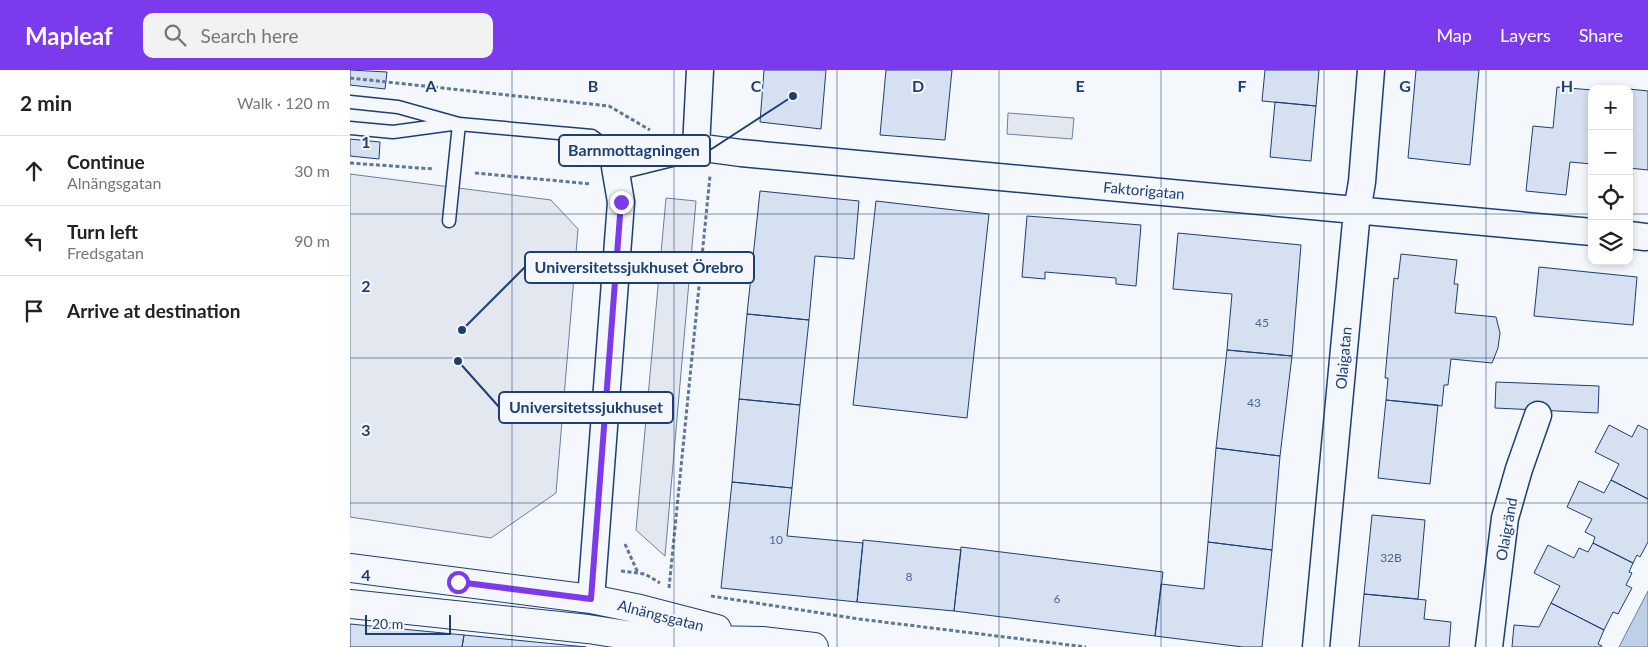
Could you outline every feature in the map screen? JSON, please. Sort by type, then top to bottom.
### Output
[{"type":"main road","name":"Alnängsgatan","points":[[350,568],[591,599],[640,609],[762,640],[814,647]]},
{"type":"main road","points":[[588,629],[591,599]]},
{"type":"main road","name":"Alnängsgatan","points":[[350,604],[588,629],[653,638],[762,640]]},
{"type":"street","points":[[591,599],[621,202],[617,177],[665,155],[696,146],[700,70]]},
{"type":"street","name":"Olaigatan","points":[[1316,647],[1357,211],[1362,182],[1371,70]]},
{"type":"street","name":"Faktorigatan","points":[[696,146],[742,153],[1588,232]]},
{"type":"street","name":"Olaigränd","points":[[1489,647],[1505,518],[1519,469],[1538,415]]},
{"type":"lane","points":[[350,102],[398,107],[459,124],[592,136],[603,144],[617,177]]},
{"type":"lane","points":[[350,128],[393,132],[459,124]]},
{"type":"lane","points":[[449,221],[459,124]]},
{"type":"path","points":[[350,78],[609,106],[651,130],[665,155]]},
{"type":"path","points":[[350,163],[455,171],[617,177]]},
{"type":"path","points":[[593,568],[645,574],[669,589],[710,174],[702,173]]},
{"type":"path","points":[[706,595],[859,619],[1086,647]]},
{"type":"shaded area","points":[[1008,113],[1074,118],[1072,139],[1007,134]]},
{"type":"shaded area","points":[[350,174],[551,200],[578,229],[556,493],[491,538],[350,517]]},
{"type":"shaded area","points":[[666,198],[696,201],[665,556],[636,530]]},
{"type":"water","points":[[1648,591],[1648,647],[1619,647]]},
{"type":"building","points":[[350,70],[387,72],[385,89],[350,85]]},
{"type":"building","points":[[764,70],[826,70],[821,129],[760,122]]},
{"type":"building","points":[[886,70],[952,70],[945,140],[880,135]]},
{"type":"building","points":[[1265,70],[1319,70],[1316,106],[1262,101]]},
{"type":"building","points":[[1416,70],[1479,70],[1470,165],[1408,158]]},
{"type":"building","points":[[1557,87],[1588,90],[1588,164],[1570,162],[1566,195],[1526,191],[1533,126],[1553,128]]},
{"type":"building","points":[[1633,89],[1648,91],[1648,170],[1633,168]]},
{"type":"building","points":[[1275,102],[1316,106],[1311,161],[1270,157]]},
{"type":"building","points":[[350,139],[380,142],[379,159],[350,156]]},
{"type":"building","points":[[760,191],[859,201],[854,259],[815,256],[809,320],[747,314]]},
{"type":"building","points":[[876,201],[989,214],[967,418],[853,405]]},
{"type":"building","points":[[1027,216],[1141,225],[1136,286],[1116,284],[1116,278],[1045,272],[1045,279],[1022,277]]},
{"type":"building","points":[[1178,233],[1301,245],[1292,356],[1227,350],[1232,294],[1173,289]]},
{"type":"building","points":[[1401,254],[1457,260],[1454,284],[1458,284],[1455,313],[1496,317],[1500,333],[1498,348],[1492,363],[1451,359],[1448,385],[1444,385],[1442,406],[1386,400],[1388,378],[1385,378],[1394,278],[1398,279]]},
{"type":"building","points":[[1539,267],[1637,277],[1633,325],[1534,316]]},
{"type":"building","points":[[747,314],[809,320],[800,405],[739,399]]},
{"type":"building","points":[[1227,350],[1292,356],[1280,456],[1216,448]]},
{"type":"building","points":[[1496,382],[1599,386],[1598,413],[1495,408]]},
{"type":"building","points":[[739,399],[800,405],[792,488],[732,482]]},
{"type":"building","points":[[1386,400],[1438,405],[1430,484],[1378,478]]},
{"type":"building","points":[[1609,425],[1632,437],[1638,425],[1648,430],[1648,499],[1611,480],[1619,464],[1595,452]]},
{"type":"building","points":[[1216,448],[1280,456],[1272,550],[1208,542]]},
{"type":"building","points":[[1611,480],[1648,499],[1648,542],[1640,557],[1637,555],[1633,563],[1593,543],[1595,537],[1585,532],[1592,519],[1567,507],[1579,481],[1604,493]]},
{"type":"building","points":[[732,482],[792,488],[787,536],[863,543],[857,602],[721,588]]},
{"type":"building","points":[[1372,515],[1425,520],[1418,599],[1364,594]]},
{"type":"building","points":[[863,540],[961,550],[954,611],[857,602]]},
{"type":"building","points":[[1208,542],[1272,550],[1262,647],[1243,647],[1155,636],[1161,584],[1204,589]]},
{"type":"building","points":[[1593,543],[1633,563],[1629,572],[1632,573],[1626,585],[1632,588],[1618,614],[1613,612],[1604,630],[1551,603],[1560,586],[1534,573],[1548,545],[1574,558],[1579,548],[1588,552]]},
{"type":"building","points":[[961,547],[1163,572],[1155,636],[954,611]]},
{"type":"building","points":[[1364,594],[1426,600],[1424,619],[1451,622],[1449,647],[1359,647]]},
{"type":"building","points":[[1551,603],[1604,630],[1598,644],[1602,646],[1512,647],[1514,625],[1539,627]]},
{"type":"building","points":[[350,624],[464,635],[462,647],[350,647]]},
{"type":"building","points":[[464,635],[586,647],[462,647]]},
{"type":"place","name":"Barnmottagningen","points":[[793,96]]},
{"type":"place","name":"Universitetssjukhuset Örebro","points":[[462,330]]},
{"type":"place","name":"Universitetssjukhuset","points":[[458,361]]},
{"type":"route","points":[[458,582],[591,599],[621,202]]}]
